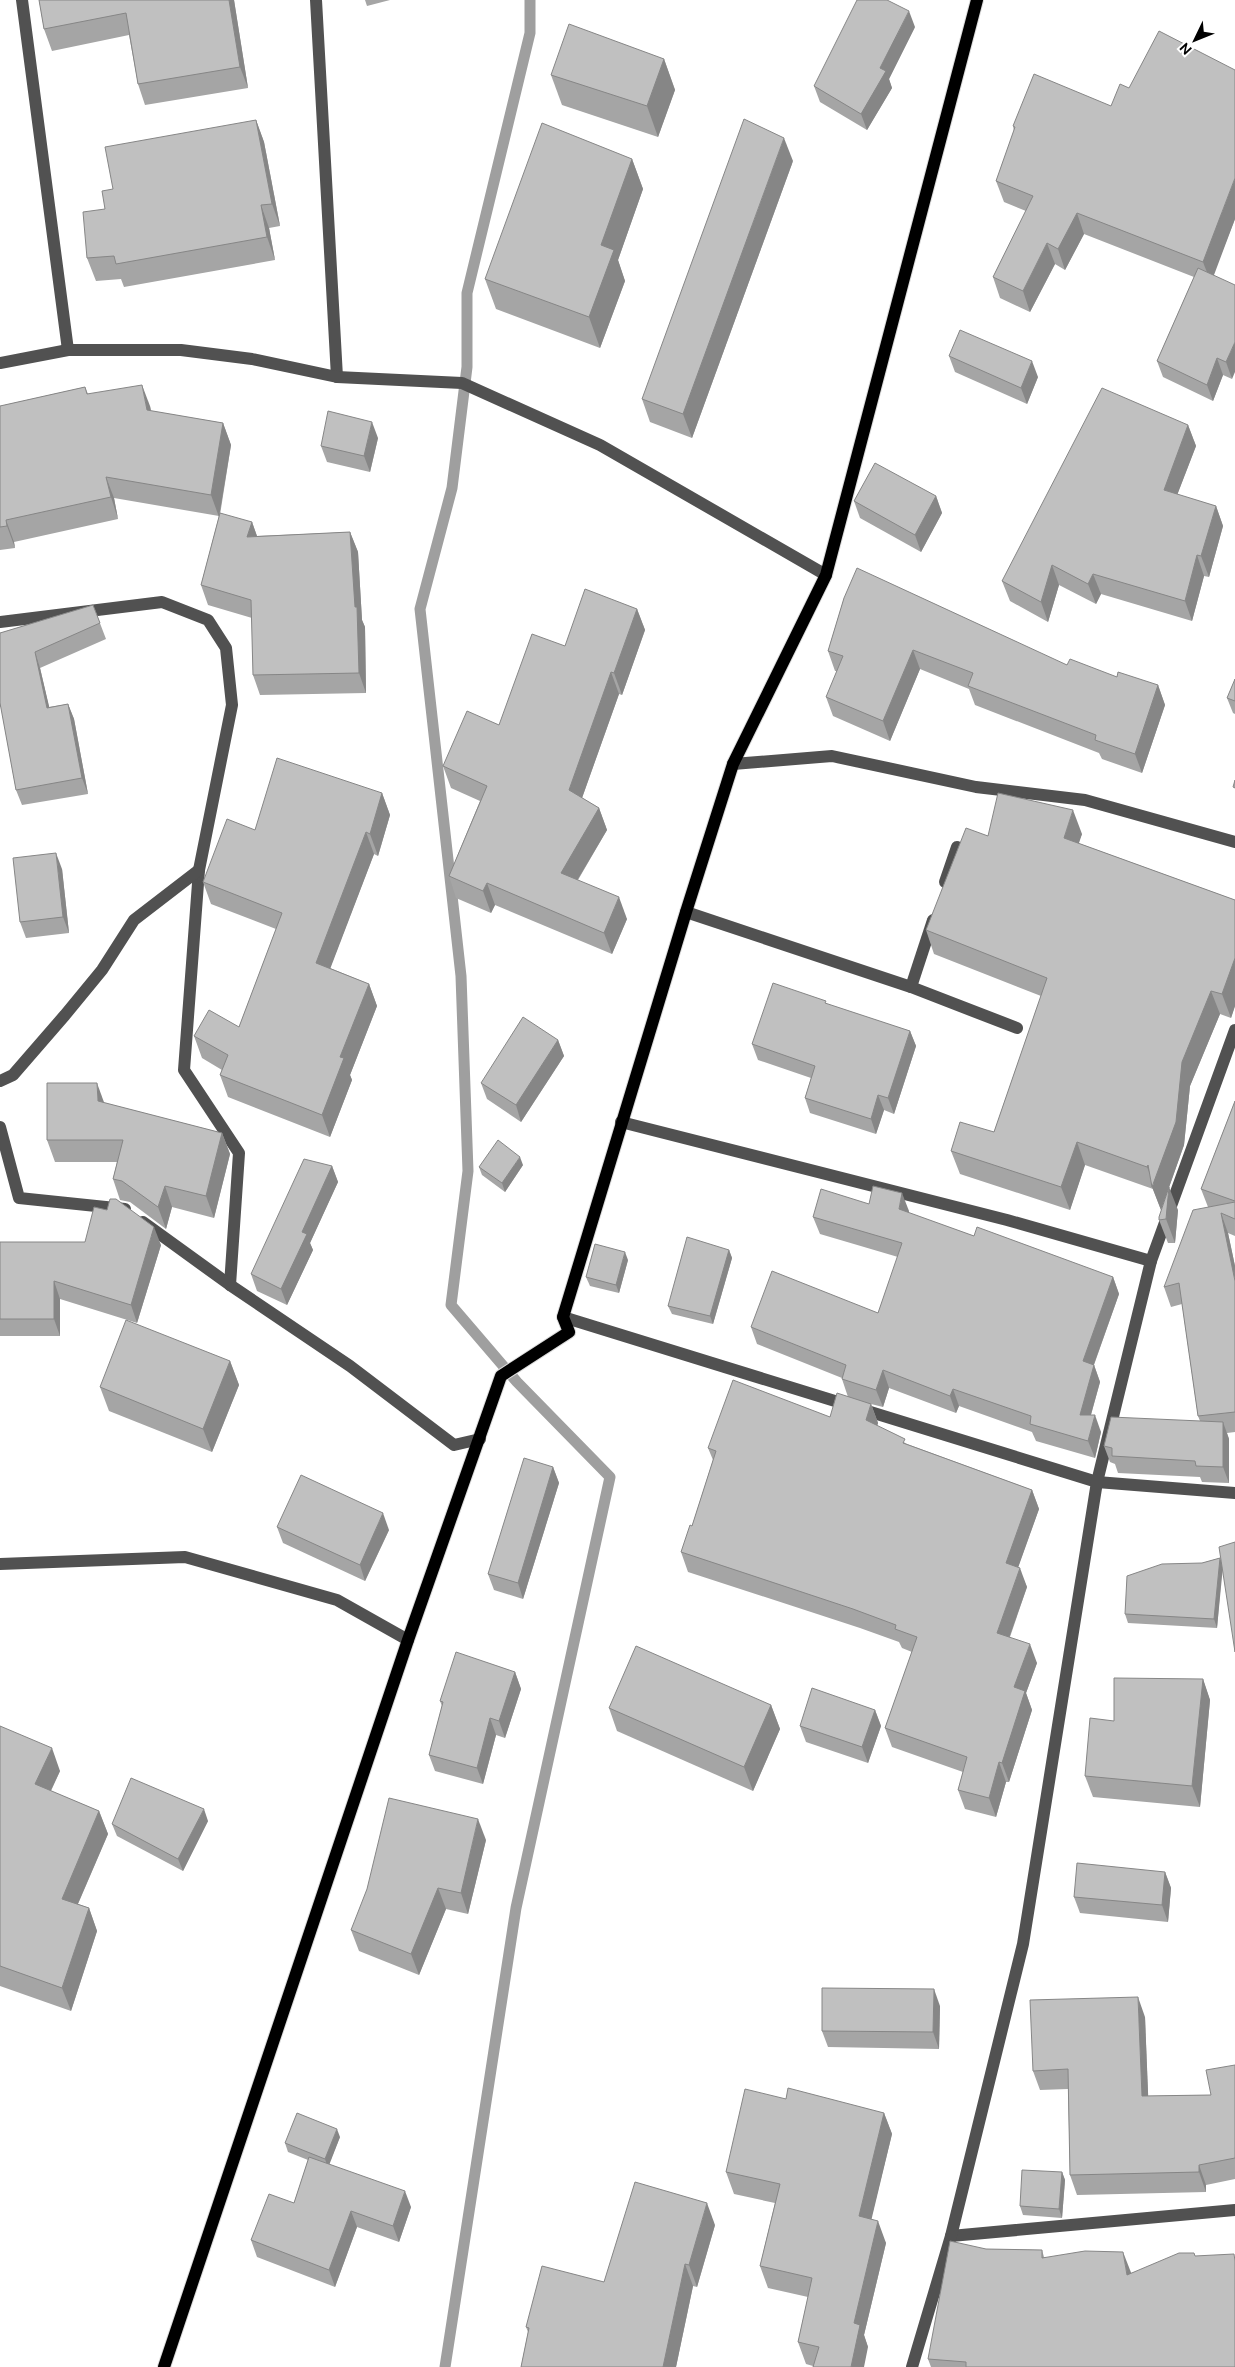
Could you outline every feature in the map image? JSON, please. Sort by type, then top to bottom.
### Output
[{"type":"main road","points":[[164,2367],[408,1640],[501,1376],[569,1332],[563,1317],[733,764],[826,575],[978,0]]},
{"type":"street","points":[[22,0],[68,350]]},
{"type":"street","points":[[316,0],[336,377]]},
{"type":"street","points":[[0,363],[68,350],[182,350],[252,358],[336,377],[462,384],[600,445],[826,575]]},
{"type":"street","points":[[0,622],[162,602],[208,620],[226,648],[232,705],[199,870],[184,1070],[239,1154],[230,1285]]},
{"type":"street","points":[[733,764],[832,756],[976,787],[1085,800],[1235,842]]},
{"type":"street","points":[[942,893],[957,847]]},
{"type":"street","points":[[0,1080],[13,1074],[66,1015],[102,970],[134,920],[199,870]]},
{"type":"street","points":[[686,912],[911,987],[1017,1028]]},
{"type":"street","points":[[911,987],[936,912]]},
{"type":"street","points":[[912,2367],[950,2236],[1023,1944],[1097,1482],[1151,1261],[1235,1030]]},
{"type":"street","points":[[622,1122],[1007,1220],[1151,1261]]},
{"type":"street","points":[[0,1127],[19,1198],[124,1209],[230,1285],[350,1366],[454,1445],[480,1438]]},
{"type":"street","points":[[563,1317],[1097,1482],[1235,1493]]},
{"type":"street","points":[[0,1564],[185,1557],[337,1600],[408,1640]]},
{"type":"street","points":[[950,2236],[1235,2210]]},
{"type":"building","points":[[39,0],[229,0],[240,67],[138,84],[126,13],[44,29]]},
{"type":"building","points":[[857,0],[887,0],[909,11],[880,68],[886,71],[861,114],[814,86]]},
{"type":"building","points":[[569,24],[664,59],[647,106],[551,75]]},
{"type":"building","points":[[1159,31],[1235,70],[1235,178],[1203,262],[1077,213],[1058,249],[1047,243],[1023,291],[993,277],[1033,196],[996,181],[1015,127],[1013,126],[1034,74],[1111,106],[1120,84],[1129,88]]},
{"type":"building","points":[[744,119],[784,138],[683,414],[642,399]]},
{"type":"building","points":[[256,120],[272,204],[261,205],[267,237],[116,264],[114,256],[87,258],[83,212],[105,209],[102,191],[113,189],[105,147]]},
{"type":"building","points":[[542,123],[632,159],[601,245],[614,250],[589,317],[485,279]]},
{"type":"building","points":[[1198,268],[1235,285],[1235,342],[1226,362],[1217,358],[1207,385],[1157,361]]},
{"type":"building","points":[[960,330],[1032,361],[1021,388],[949,356]]},
{"type":"building","points":[[142,385],[147,410],[223,423],[211,495],[106,477],[111,497],[6,520],[7,526],[0,527],[0,406],[85,387],[87,394]]},
{"type":"building","points":[[1102,388],[1188,425],[1164,490],[1216,506],[1201,556],[1197,555],[1185,601],[1093,574],[1088,584],[1052,565],[1041,602],[1002,581]]},
{"type":"building","points":[[328,411],[372,422],[364,456],[321,446]]},
{"type":"building","points":[[875,463],[936,496],[915,535],[854,501]]},
{"type":"building","points":[[220,513],[252,522],[247,537],[350,532],[355,607],[357,607],[359,673],[253,675],[251,600],[201,585]]},
{"type":"building","points":[[857,568],[1067,665],[1070,659],[1117,677],[1118,672],[1158,685],[1135,754],[1095,740],[1096,735],[968,686],[973,673],[913,650],[883,721],[826,697],[843,656],[828,651],[844,598]]},
{"type":"building","points":[[585,589],[637,609],[614,673],[611,672],[569,790],[599,808],[561,873],[619,897],[604,933],[487,883],[483,891],[449,876],[487,786],[443,766],[467,711],[499,725],[532,634],[565,646]]},
{"type":"building","points":[[93,605],[100,623],[35,652],[47,708],[68,704],[82,778],[16,790],[0,703],[0,633]]},
{"type":"building","points":[[1235,679],[1235,701],[1227,698]]},
{"type":"building","points":[[277,758],[382,793],[370,834],[366,832],[316,963],[369,984],[340,1057],[344,1058],[322,1115],[220,1075],[228,1055],[194,1036],[209,1010],[239,1027],[282,913],[203,882],[227,819],[255,830]]},
{"type":"building","points":[[998,793],[1073,810],[1064,838],[1235,900],[1235,958],[1222,994],[1211,991],[1182,1062],[1176,1122],[1152,1187],[1148,1165],[1147,1167],[1077,1142],[1061,1187],[951,1151],[960,1122],[994,1132],[1047,978],[926,930],[966,828],[988,836]]},
{"type":"building","points":[[56,853],[63,917],[20,922],[13,858]]},
{"type":"building","points":[[773,983],[826,1001],[825,1003],[910,1031],[888,1098],[878,1095],[871,1119],[805,1098],[815,1066],[752,1044]]},
{"type":"building","points":[[523,1017],[558,1040],[516,1105],[481,1083]]},
{"type":"building","points":[[47,1083],[97,1083],[98,1101],[222,1133],[206,1196],[165,1186],[158,1207],[122,1181],[113,1179],[123,1140],[47,1140]]},
{"type":"building","points":[[1235,1101],[1235,1201],[1201,1189]]},
{"type":"building","points":[[498,1140],[520,1157],[502,1183],[479,1167]]},
{"type":"building","points":[[304,1159],[332,1166],[302,1232],[307,1234],[281,1289],[251,1274]]},
{"type":"building","points":[[873,1186],[902,1193],[899,1209],[974,1236],[977,1227],[1113,1277],[1083,1361],[1094,1365],[1080,1415],[1095,1415],[1088,1441],[1030,1424],[1031,1416],[953,1389],[950,1396],[883,1370],[876,1390],[842,1379],[846,1365],[751,1327],[772,1271],[878,1313],[902,1243],[813,1217],[821,1189],[869,1204]]},
{"type":"building","points":[[1169,1187],[1166,1219],[1159,1220],[1159,1217]]},
{"type":"building","points":[[110,1199],[116,1199],[154,1227],[131,1305],[54,1281],[54,1319],[0,1319],[0,1242],[85,1242],[94,1207],[107,1210]]},
{"type":"building","points":[[1235,1202],[1235,1219],[1221,1213],[1235,1281],[1235,1412],[1198,1416],[1179,1283],[1164,1287],[1193,1210]]},
{"type":"building","points":[[687,1237],[729,1250],[710,1316],[668,1306]]},
{"type":"building","points":[[595,1244],[625,1252],[616,1285],[586,1277]]},
{"type":"building","points":[[126,1320],[230,1361],[203,1429],[100,1387]]},
{"type":"building","points":[[733,1380],[830,1417],[837,1393],[871,1404],[866,1420],[905,1439],[903,1443],[1032,1490],[1006,1563],[1020,1568],[997,1633],[1030,1644],[1014,1687],[1025,1691],[1002,1763],[999,1762],[989,1798],[958,1790],[967,1757],[885,1728],[917,1637],[895,1629],[896,1625],[853,1609],[681,1552],[690,1525],[692,1526],[716,1451],[708,1448]]},
{"type":"building","points":[[1111,1417],[1223,1422],[1223,1467],[1196,1466],[1195,1461],[1112,1456],[1112,1448],[1104,1446]]},
{"type":"building","points":[[524,1458],[553,1467],[518,1583],[488,1574]]},
{"type":"building","points":[[301,1475],[383,1513],[360,1565],[277,1527]]},
{"type":"building","points":[[1235,1542],[1235,1652],[1219,1547]]},
{"type":"building","points":[[1220,1558],[1214,1619],[1125,1614],[1127,1576],[1162,1564],[1202,1563]]},
{"type":"building","points":[[636,1646],[771,1705],[744,1767],[609,1708]]},
{"type":"building","points":[[456,1652],[515,1672],[499,1721],[490,1718],[477,1768],[429,1755],[443,1702],[440,1701]]},
{"type":"building","points":[[1114,1678],[1203,1679],[1192,1786],[1085,1776],[1090,1718],[1114,1721]]},
{"type":"building","points":[[812,1688],[875,1710],[862,1747],[800,1726]]},
{"type":"building","points":[[0,1726],[52,1748],[35,1784],[99,1811],[62,1899],[89,1908],[62,1988],[0,1966]]},
{"type":"building","points":[[131,1778],[204,1809],[178,1859],[112,1824]]},
{"type":"building","points":[[389,1798],[478,1819],[461,1893],[438,1888],[411,1954],[351,1930],[367,1889]]},
{"type":"building","points":[[1077,1863],[1165,1872],[1162,1905],[1074,1897]]},
{"type":"building","points":[[822,1988],[934,1989],[933,2032],[822,2031]]},
{"type":"building","points":[[1138,1997],[1142,2096],[1211,2095],[1206,2070],[1235,2065],[1235,2158],[1199,2165],[1199,2172],[1070,2175],[1068,2069],[1033,2071],[1030,2000]]},
{"type":"building","points":[[788,2088],[884,2113],[859,2216],[878,2221],[854,2323],[860,2325],[851,2367],[813,2367],[819,2347],[798,2342],[812,2278],[760,2266],[780,2184],[726,2172],[745,2089],[786,2099]]},
{"type":"building","points":[[297,2113],[337,2129],[325,2159],[285,2143]]},
{"type":"building","points":[[309,2157],[405,2191],[393,2226],[351,2211],[329,2270],[251,2240],[269,2194],[294,2203]]},
{"type":"building","points":[[1022,2170],[1062,2172],[1059,2209],[1020,2206]]},
{"type":"building","points":[[635,2182],[707,2203],[689,2265],[685,2264],[663,2367],[521,2367],[529,2328],[526,2327],[542,2266],[604,2282]]},
{"type":"building","points":[[950,2241],[986,2249],[1042,2250],[1042,2258],[1085,2251],[1123,2252],[1127,2275],[1179,2253],[1194,2253],[1195,2256],[1234,2254],[1235,2367],[966,2367],[966,2362],[928,2359]]},
{"type":"waterway","points":[[445,2367],[516,1908],[610,1477],[517,1382],[451,1305],[468,1171],[461,976],[420,609],[452,488],[467,367],[467,293],[530,33],[530,0]]}]
